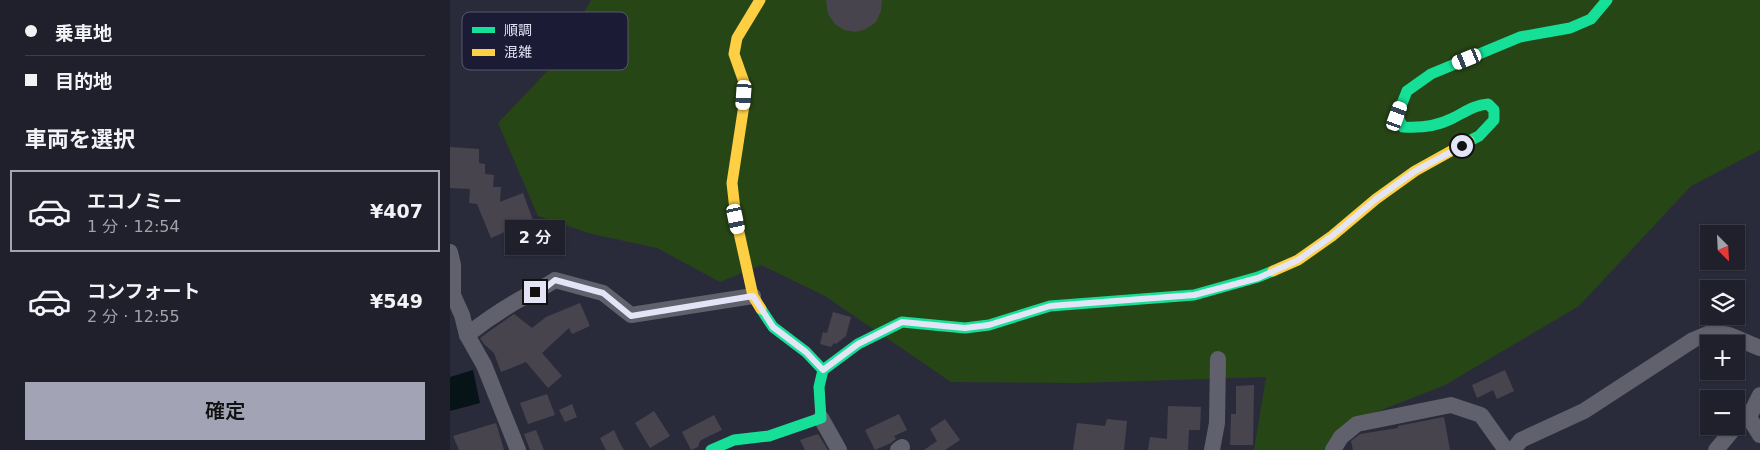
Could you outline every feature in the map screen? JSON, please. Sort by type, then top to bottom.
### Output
[{"type":"street","points":[[760,0],[738,38],[734,54],[745,85],[744,105],[732,183],[736,219],[753,296],[773,327],[806,352],[823,370]]},
{"type":"street","points":[[839,450],[821,418],[819,387],[823,370],[858,344],[902,322],[965,328],[989,325],[1050,306],[1194,295],[1258,278],[1298,260],[1415,171],[1479,136],[1494,120],[1494,110],[1488,104],[1475,104],[1449,120],[1414,128],[1403,127],[1397,116],[1407,91],[1432,74],[1520,38],[1570,28],[1591,18],[1607,0]]},
{"type":"street","points":[[450,252],[452,295],[462,315],[467,335],[484,365],[518,450]]},
{"type":"street","points":[[467,335],[525,296],[545,288],[555,280],[603,293],[631,316],[753,296]]},
{"type":"street","points":[[1513,450],[1520,440],[1584,411],[1712,332],[1729,335],[1760,348]]},
{"type":"street","points":[[1212,450],[1217,423],[1218,359]]},
{"type":"street","points":[[1745,416],[1760,396]]},
{"type":"street","points":[[1333,450],[1341,437],[1357,424],[1451,405],[1481,415],[1506,450]]},
{"type":"street","points":[[710,450],[734,440],[769,436],[821,418]]},
{"type":"street","points":[[1745,426],[1760,435]]},
{"type":"street","points":[[1716,450],[1729,435]]},
{"type":"green space","points":[[591,0],[1760,0],[1760,150],[1691,186],[1579,306],[1445,385],[1356,420],[1326,450],[1254,450],[1266,377],[1078,383],[951,382],[825,296],[761,265],[720,282],[657,248],[592,234],[538,216],[498,123],[548,70],[628,70],[628,12],[584,12]]},
{"type":"shaded area","points":[[473,370],[480,403],[450,411],[450,377]]},
{"type":"building","points":[[826,0],[882,0],[881,11],[876,22],[866,29],[856,32],[844,30],[835,24],[828,14]]},
{"type":"building","points":[[450,147],[479,149],[479,163],[485,164],[485,174],[494,175],[493,187],[501,187],[500,202],[523,193],[534,223],[520,229],[519,226],[491,238],[477,204],[469,203],[470,189],[450,188]]},
{"type":"building","points":[[580,303],[590,326],[572,334],[569,328],[542,353],[562,376],[548,388],[526,362],[501,372],[494,353],[480,338],[514,314],[532,328],[546,317]]},
{"type":"building","points":[[833,312],[851,317],[846,336],[831,347],[820,344],[823,332],[827,333]]},
{"type":"building","points":[[1505,370],[1514,391],[1497,399],[1493,390],[1477,398],[1472,385]]},
{"type":"building","points":[[1254,385],[1253,445],[1230,445],[1231,414],[1236,414],[1236,386]]},
{"type":"building","points":[[547,394],[555,415],[528,424],[520,403]]},
{"type":"building","points":[[572,404],[577,417],[565,422],[559,410]]},
{"type":"building","points":[[1168,406],[1201,407],[1200,430],[1189,430],[1188,450],[1148,450],[1150,437],[1167,439]]},
{"type":"building","points":[[654,411],[670,436],[650,448],[635,423]]},
{"type":"building","points":[[899,414],[907,430],[894,436],[896,439],[891,443],[875,450],[865,430]]},
{"type":"building","points":[[714,415],[722,430],[700,441],[698,447],[691,450],[682,432]]},
{"type":"building","points":[[1444,417],[1450,450],[1353,450],[1351,441],[1360,434],[1398,428],[1398,426]]},
{"type":"building","points":[[945,419],[960,440],[945,450],[924,450],[937,441],[930,429]]},
{"type":"building","points":[[1107,419],[1127,421],[1124,450],[1073,450],[1077,423],[1105,426]]},
{"type":"building","points":[[496,423],[504,450],[459,450],[453,436]]},
{"type":"building","points":[[536,430],[544,450],[530,450],[524,434]]},
{"type":"building","points":[[614,430],[624,450],[606,450],[600,438]]},
{"type":"building","points":[[818,434],[828,450],[805,450],[800,440]]},
{"type":"traffic: fast","points":[[1469,141],[1479,136],[1494,120],[1494,110],[1488,104],[1473,108],[1434,125],[1403,127],[1397,116],[1407,91],[1431,74],[1520,37],[1570,28],[1591,19],[1607,0]]},
{"type":"traffic: fast","points":[[711,450],[734,440],[769,436],[821,418],[819,387],[823,370],[858,344],[902,322],[965,328],[989,325],[1050,306],[1194,295],[1273,271]]},
{"type":"traffic: fast","points":[[761,309],[773,327],[806,352],[823,370]]},
{"type":"traffic: slow","points":[[760,0],[737,38],[734,54],[745,85],[744,105],[732,183],[736,219],[753,296],[761,309]]},
{"type":"traffic: slow","points":[[1273,271],[1298,260],[1415,171],[1469,141]]},
{"type":"route","points":[[535,292],[545,288],[555,280],[568,282],[603,293],[631,316],[753,296],[773,327],[806,352],[823,370],[858,344],[902,322],[965,328],[989,325],[1050,306],[1094,301],[1194,295],[1258,278],[1298,260],[1415,171],[1462,146]]}]
